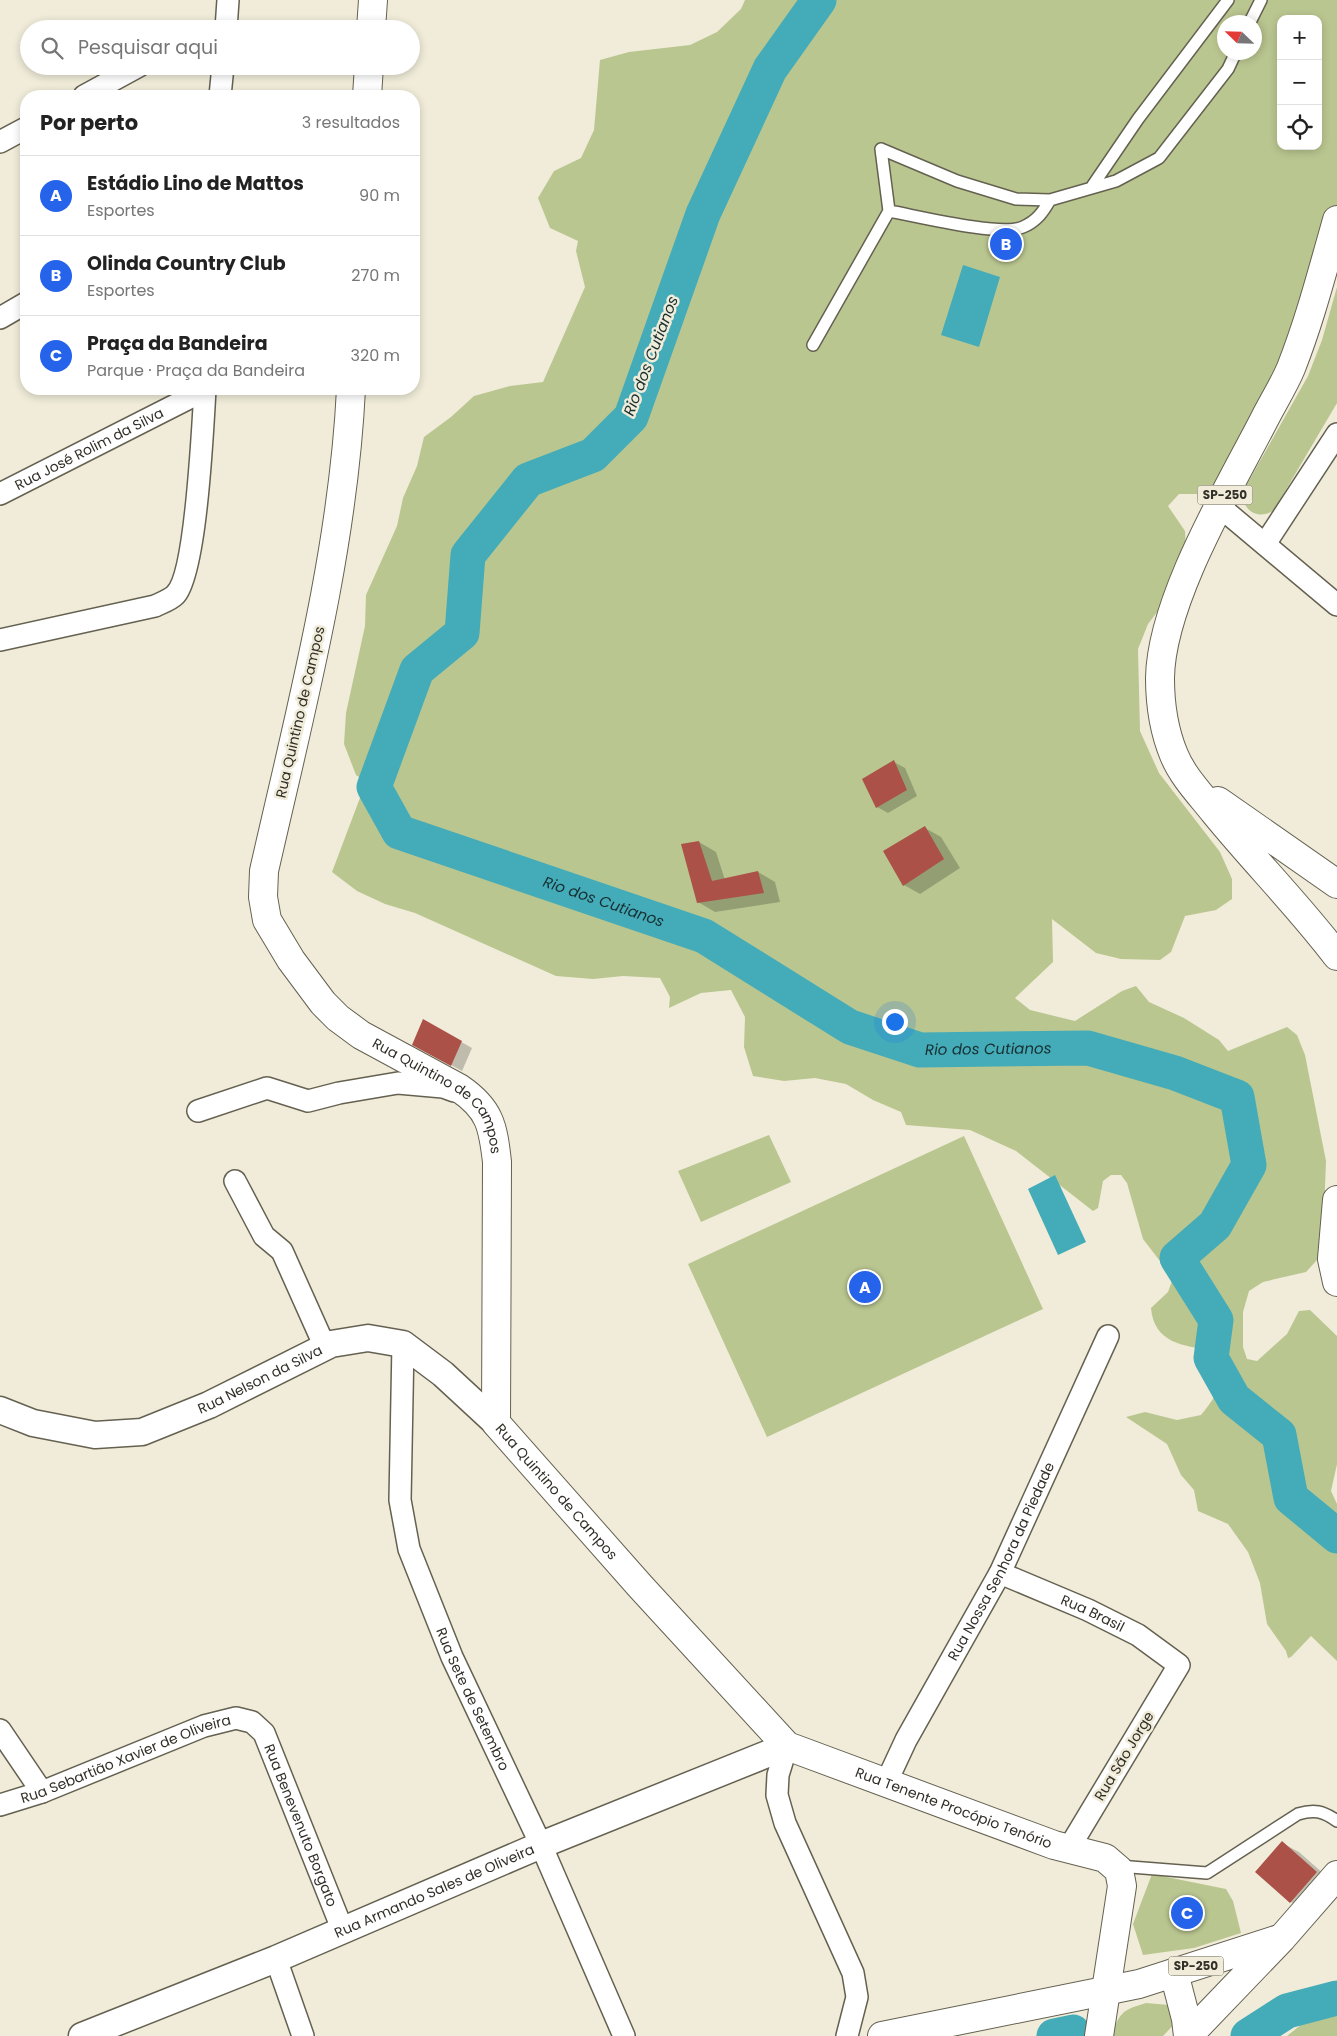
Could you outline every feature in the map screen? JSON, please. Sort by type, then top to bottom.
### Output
[{"type":"main road","points":[[372,20],[373,0]]},
{"type":"main road","points":[[367,90],[368,75]]},
{"type":"main road","name":"SP-250","points":[[1337,220],[1291,369],[1219,506],[1178,598],[1166,639],[1160,676],[1162,714],[1174,756],[1185,776],[1244,848],[1313,924],[1337,956]]},
{"type":"main road","name":"Rua Quintino de Campos","points":[[352,395],[348,444],[324,606],[264,871],[263,897],[267,920],[291,960],[323,1003],[338,1018],[361,1036],[472,1096],[486,1112],[492,1126],[497,1162],[496,1423],[640,1586],[787,1746]]},
{"type":"main road","name":"SP-250","points":[[1185,776],[1261,833],[1337,884]]},
{"type":"main road","points":[[1337,1200],[1332,1259],[1337,1282]]},
{"type":"main road","name":"Rua Tenente Procópio Tenório","points":[[787,1746],[1054,1846],[1105,1858],[1116,1868]]},
{"type":"main road","points":[[1099,2036],[1100,2017],[1107,1989],[1122,1886],[1116,1868]]},
{"type":"main road","name":"SP-250","points":[[1188,2036],[1282,1938],[1337,1875]]},
{"type":"main road","name":"SP-250","points":[[1107,1989],[1139,1984],[1282,1938]]},
{"type":"main road","points":[[1174,1973],[1186,2019],[1188,2036]]},
{"type":"main road","points":[[882,2036],[1107,1989]]},
{"type":"street","points":[[95,90],[122,75]]},
{"type":"street","points":[[221,90],[222,75]]},
{"type":"street","points":[[0,142],[20,131]]},
{"type":"street","points":[[0,318],[20,306]]},
{"type":"street","name":"Rua José Rolim da Silva","points":[[0,494],[195,395]]},
{"type":"street","points":[[0,640],[155,606],[175,595],[184,577],[195,518],[205,395]]},
{"type":"street","points":[[1264,544],[1337,434]]},
{"type":"street","points":[[1219,506],[1337,605]]},
{"type":"street","points":[[198,1111],[267,1088],[308,1101],[339,1093],[398,1083],[443,1088],[472,1096]]},
{"type":"street","points":[[235,1181],[264,1236],[282,1251],[325,1347]]},
{"type":"street","name":"Rua Nossa Senhora da Piedade","points":[[886,1783],[906,1740],[1000,1573],[1108,1336]]},
{"type":"street","name":"Rua Nelson da Silva","points":[[0,1410],[33,1423],[95,1434],[142,1432],[209,1405],[331,1344],[368,1338],[403,1344],[443,1374],[496,1423]]},
{"type":"street","name":"Rua Sete de Setembro","points":[[403,1344],[400,1500],[409,1550],[452,1657],[541,1845],[624,2036]]},
{"type":"street","name":"Rua Brasil","points":[[1000,1573],[1088,1610],[1138,1635],[1179,1665]]},
{"type":"street","name":"Rua São Jorge","points":[[1069,1848],[1179,1665]]},
{"type":"street","name":"Rua Sebartião Xavier de Oliveira","points":[[0,1805],[42,1792],[204,1726],[236,1718],[252,1722]]},
{"type":"street","name":"Rua Benevenuto Borgato","points":[[252,1722],[264,1733],[343,1931]]},
{"type":"street","points":[[0,1730],[42,1792]]},
{"type":"street","points":[[787,1746],[778,1775],[777,1795],[785,1823],[853,1973],[857,1997],[847,2036]]},
{"type":"street","name":"Rua Armando Sales de Oliveira","points":[[82,2036],[276,1959],[541,1845],[787,1746]]},
{"type":"street","points":[[276,1959],[303,2036]]},
{"type":"lane","points":[[1091,188],[1138,119],[1228,0]]},
{"type":"lane","points":[[1254,15],[1261,0]]},
{"type":"lane","points":[[813,345],[889,211],[881,149],[957,181],[1016,199],[1050,200],[1116,181],[1158,158],[1228,69],[1232,60]]},
{"type":"lane","points":[[889,211],[1002,231],[1022,228],[1039,218],[1050,200]]},
{"type":"lane","points":[[1116,1868],[1207,1873],[1298,1814],[1312,1809],[1326,1814],[1337,1821]]},
{"type":"green space","points":[[745,0],[1337,0],[1337,208],[1334,251],[1232,480],[1207,494],[1179,494],[1168,506],[1185,531],[1186,550],[1177,586],[1148,624],[1138,649],[1140,731],[1159,773],[1220,852],[1232,879],[1232,899],[1216,910],[1185,916],[1171,952],[1160,960],[1121,959],[1096,953],[1052,919],[1053,962],[1015,998],[1030,1010],[1075,1021],[1122,991],[1136,986],[1149,1002],[1184,1018],[1219,1040],[1228,1051],[1287,1027],[1297,1035],[1305,1055],[1326,1161],[1323,1239],[1317,1260],[1306,1272],[1263,1282],[1249,1291],[1243,1312],[1243,1347],[1247,1359],[1257,1361],[1287,1334],[1299,1311],[1310,1310],[1337,1336],[1337,1464],[1331,1491],[1337,1504],[1337,1661],[1311,1636],[1288,1658],[1286,1651],[1267,1624],[1260,1583],[1248,1552],[1228,1524],[1198,1511],[1194,1490],[1181,1475],[1167,1444],[1126,1417],[1145,1412],[1177,1420],[1201,1415],[1217,1392],[1221,1377],[1217,1360],[1212,1350],[1191,1347],[1172,1341],[1164,1336],[1153,1320],[1151,1308],[1168,1292],[1173,1278],[1143,1239],[1127,1183],[1121,1175],[1111,1175],[1103,1181],[1098,1208],[1093,1211],[1016,1151],[970,1130],[906,1125],[901,1112],[873,1100],[846,1084],[815,1078],[784,1081],[753,1076],[744,1047],[745,1017],[731,990],[701,993],[669,1008],[670,997],[660,978],[623,976],[593,979],[556,976],[415,913],[385,904],[357,891],[332,872],[366,782],[356,775],[344,744],[346,713],[365,626],[366,595],[397,526],[403,498],[417,466],[424,437],[451,417],[474,396],[510,386],[543,382],[585,287],[576,251],[578,241],[550,228],[538,198],[554,171],[581,158],[594,130],[600,60],[629,52],[690,45],[717,32],[741,9]]},
{"type":"green space","points":[[1337,287],[1337,403],[1274,510],[1268,513],[1257,514],[1248,509],[1243,498],[1243,491],[1308,376],[1322,340]]},
{"type":"green space","points":[[769,1135],[791,1182],[701,1222],[678,1171]]},
{"type":"green space","points":[[964,1136],[1043,1309],[767,1437],[688,1264]]},
{"type":"green space","points":[[1152,1874],[1226,1889],[1233,1901],[1241,1933],[1194,1948],[1143,1955],[1133,1924]]},
{"type":"green space","points":[[1337,1996],[1337,2036],[1287,2036]]},
{"type":"green space","points":[[1146,2003],[1169,2005],[1179,2019],[1163,2036],[1112,2036],[1117,2022],[1123,2013]]},
{"type":"water","points":[[963,265],[1000,277],[979,347],[941,335]]},
{"type":"water","points":[[1055,1175],[1086,1242],[1058,1255],[1028,1189]]},
{"type":"building","points":[[894,760],[907,790],[876,808],[862,779]]},
{"type":"building","points":[[925,826],[944,859],[903,886],[883,851]]},
{"type":"building","points":[[699,841],[712,881],[758,871],[764,893],[697,903],[681,844]]},
{"type":"building","points":[[423,1019],[462,1041],[451,1066],[412,1045]]},
{"type":"building","points":[[1282,1841],[1317,1872],[1290,1903],[1255,1872]]},
{"type":"waterway","name":"Rio dos Cutianos","points":[[819,0],[770,69],[703,214],[631,417],[593,455],[528,480],[468,555],[462,633],[417,670],[374,787],[399,832],[704,936],[850,1027],[920,1050],[1088,1048],[1175,1073],[1237,1097],[1249,1165],[1215,1225],[1177,1258],[1216,1320],[1211,1358],[1234,1399],[1279,1435],[1291,1498],[1337,1536]]},
{"type":"waterway","points":[[1248,2036],[1287,2011],[1337,1998]]},
{"type":"waterway","points":[[1054,2036],[1073,2032]]},
{"type":"place","name":"Olinda Country Club","points":[[1006,244]]},
{"type":"place","name":"Estádio Lino de Mattos","points":[[865,1287]]},
{"type":"place","name":"Praça da Bandeira","points":[[1187,1913]]}]
